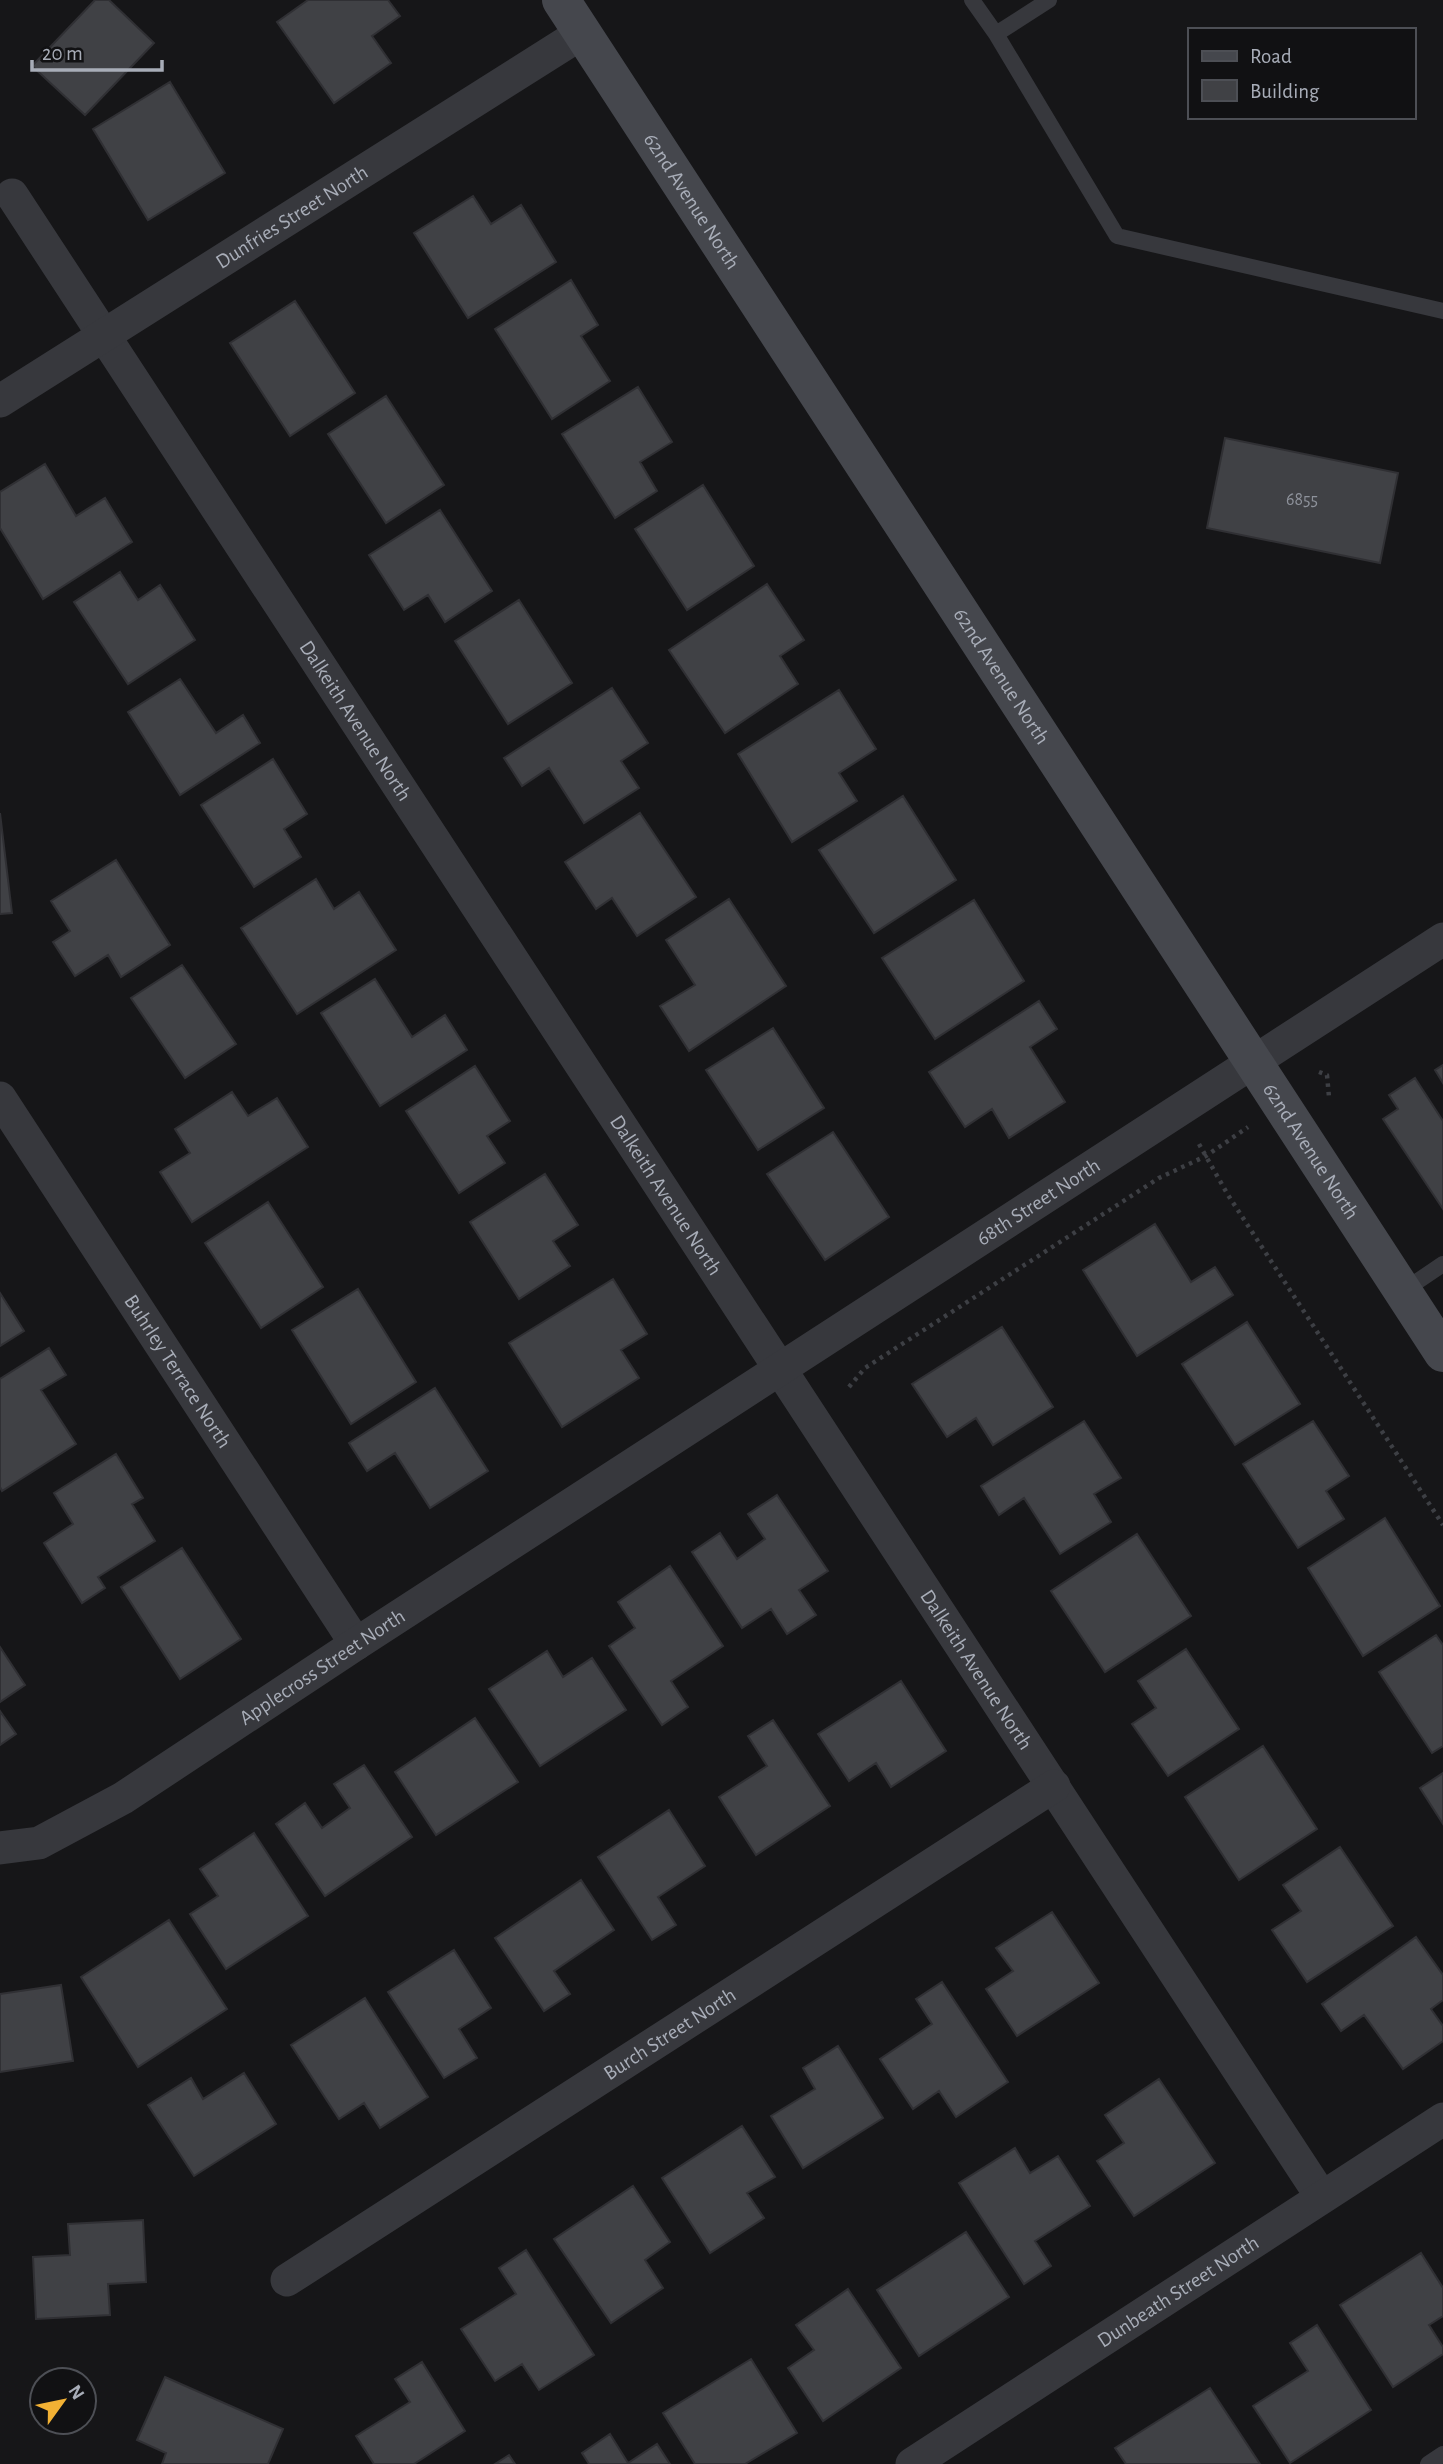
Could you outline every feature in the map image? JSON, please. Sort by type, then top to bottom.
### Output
[{"type":"street","name":"62nd Avenue North","points":[[561,0],[1443,1353]]},
{"type":"street","name":"Dunfries Street North","points":[[0,401],[582,33]]},
{"type":"street","name":"Dalkeith Avenue North","points":[[12,195],[1321,2196]]},
{"type":"street","name":"68th Street North","points":[[634,1464],[1443,939]]},
{"type":"street","name":"Buhrley Terrace North","points":[[0,1098],[356,1644]]},
{"type":"street","name":"Applecross Street North","points":[[0,1848],[39,1843],[123,1798],[634,1464]]},
{"type":"street","name":"Burch Street North","points":[[287,2280],[1054,1786]]},
{"type":"street","name":"Dunbeath Street North","points":[[912,2464],[1443,2119]]},
{"type":"lane","points":[[972,0],[996,34],[1117,236],[1443,312]]},
{"type":"lane","points":[[996,34],[1049,0]]},
{"type":"lane","points":[[1403,1291],[1443,1264]]},
{"type":"lane","points":[[1428,2464],[1443,2454]]},
{"type":"path","points":[[849,1387],[855,1377],[871,1364],[1159,1178],[1206,1156],[1249,1127],[1252,1121]]},
{"type":"path","points":[[1196,1141],[1443,1525]]},
{"type":"building","points":[[95,0],[109,0],[154,43],[85,115],[32,66]]},
{"type":"building","points":[[308,0],[388,0],[400,16],[372,36],[391,63],[334,103],[277,22]]},
{"type":"building","points":[[170,82],[225,173],[148,220],[93,129]]},
{"type":"building","points":[[473,196],[491,224],[521,205],[556,262],[468,318],[414,233]]},
{"type":"building","points":[[571,280],[598,325],[581,336],[610,381],[552,419],[495,329]]},
{"type":"building","points":[[295,301],[355,393],[290,436],[230,343]]},
{"type":"building","points":[[638,387],[672,442],[640,462],[657,491],[615,518],[562,434]]},
{"type":"building","points":[[386,396],[444,485],[386,523],[328,434]]},
{"type":"building","points":[[1225,438],[1398,473],[1380,563],[1207,528]]},
{"type":"building","points":[[45,464],[76,516],[105,498],[132,542],[43,599],[0,528],[0,492]]},
{"type":"building","points":[[703,485],[754,566],[687,610],[635,529]]},
{"type":"building","points":[[440,510],[492,591],[445,622],[428,595],[404,610],[369,555]]},
{"type":"building","points":[[120,572],[138,600],[160,585],[195,640],[128,684],[74,602]]},
{"type":"building","points":[[767,584],[804,640],[780,656],[798,684],[725,733],[669,650]]},
{"type":"building","points":[[519,600],[572,683],[508,724],[455,641]]},
{"type":"building","points":[[180,679],[216,733],[243,715],[260,743],[180,795],[128,712]]},
{"type":"building","points":[[612,688],[648,743],[621,761],[639,788],[584,823],[549,768],[522,786],[504,758]]},
{"type":"building","points":[[839,690],[876,749],[839,773],[857,801],[792,842],[738,754]]},
{"type":"building","points":[[273,759],[307,814],[284,829],[301,857],[254,887],[201,805]]},
{"type":"building","points":[[903,796],[956,880],[874,933],[819,850]]},
{"type":"building","points":[[0,813],[12,913],[0,914]]},
{"type":"building","points":[[640,813],[696,897],[637,936],[612,898],[596,909],[565,862]]},
{"type":"building","points":[[116,860],[170,945],[121,977],[108,955],[75,976],[53,942],[70,931],[51,901]]},
{"type":"building","points":[[316,879],[334,909],[359,892],[396,950],[297,1014],[241,928]]},
{"type":"building","points":[[729,899],[786,986],[689,1051],[660,1006],[695,985],[666,940]]},
{"type":"building","points":[[974,900],[1024,981],[935,1039],[882,958]]},
{"type":"building","points":[[182,965],[236,1044],[185,1078],[131,998]]},
{"type":"building","points":[[375,979],[412,1037],[445,1015],[467,1050],[380,1106],[321,1013]]},
{"type":"building","points":[[1039,1001],[1057,1029],[1030,1047],[1065,1102],[1009,1138],[992,1109],[965,1127],[929,1072]]},
{"type":"building","points":[[773,1028],[824,1108],[758,1150],[706,1070]]},
{"type":"building","points":[[1443,1065],[1443,1083],[1435,1070]]},
{"type":"building","points":[[475,1066],[510,1121],[487,1136],[505,1163],[459,1193],[406,1111]]},
{"type":"building","points":[[1415,1078],[1443,1121],[1443,1209],[1383,1119],[1398,1109],[1389,1095]]},
{"type":"building","points":[[232,1092],[248,1116],[277,1098],[308,1147],[192,1222],[160,1172],[190,1153],[175,1129]]},
{"type":"building","points":[[833,1132],[889,1217],[825,1260],[767,1174]]},
{"type":"building","points":[[545,1174],[578,1225],[553,1241],[570,1266],[519,1299],[470,1222]]},
{"type":"building","points":[[268,1202],[323,1287],[261,1328],[205,1243]]},
{"type":"building","points":[[1155,1224],[1191,1282],[1215,1267],[1233,1295],[1137,1356],[1083,1270]]},
{"type":"building","points":[[613,1279],[647,1334],[621,1350],[639,1378],[562,1427],[509,1343]]},
{"type":"building","points":[[358,1289],[416,1382],[351,1424],[292,1330]]},
{"type":"building","points":[[0,1293],[24,1331],[0,1346]]},
{"type":"building","points":[[1247,1322],[1300,1404],[1235,1445],[1182,1364]]},
{"type":"building","points":[[1002,1327],[1053,1407],[993,1445],[976,1418],[947,1437],[912,1384]]},
{"type":"building","points":[[49,1348],[66,1375],[41,1390],[76,1444],[2,1491],[0,1379]]},
{"type":"building","points":[[435,1388],[488,1471],[430,1508],[395,1453],[367,1471],[349,1443]]},
{"type":"building","points":[[1084,1421],[1121,1478],[1094,1494],[1111,1522],[1060,1554],[1024,1498],[999,1515],[981,1486]]},
{"type":"building","points":[[1313,1421],[1349,1476],[1326,1491],[1344,1519],[1298,1548],[1243,1464]]},
{"type":"building","points":[[116,1454],[143,1498],[132,1504],[155,1541],[98,1577],[105,1588],[82,1603],[44,1543],[73,1524],[54,1493]]},
{"type":"building","points":[[777,1495],[828,1571],[799,1590],[816,1615],[787,1634],[771,1609],[742,1628],[692,1552],[720,1533],[737,1559],[765,1539],[748,1514]]},
{"type":"building","points":[[1385,1518],[1440,1606],[1363,1656],[1308,1568]]},
{"type":"building","points":[[1137,1534],[1191,1616],[1105,1672],[1051,1591]]},
{"type":"building","points":[[182,1548],[241,1639],[180,1679],[121,1587]]},
{"type":"building","points":[[670,1566],[723,1646],[671,1681],[688,1707],[662,1725],[609,1646],[635,1628],[618,1602]]},
{"type":"building","points":[[1436,1635],[1443,1645],[1443,1746],[1432,1753],[1379,1672]]},
{"type":"building","points":[[0,1647],[25,1685],[0,1702]]},
{"type":"building","points":[[1186,1649],[1239,1729],[1168,1776],[1132,1724],[1156,1708],[1138,1681]]},
{"type":"building","points":[[547,1651],[563,1677],[592,1658],[626,1710],[540,1766],[489,1689]]},
{"type":"building","points":[[901,1681],[946,1751],[891,1787],[876,1763],[849,1781],[818,1734]]},
{"type":"building","points":[[0,1711],[16,1734],[0,1745]]},
{"type":"building","points":[[475,1718],[518,1782],[436,1835],[395,1772]]},
{"type":"building","points":[[773,1720],[830,1806],[756,1855],[719,1797],[767,1766],[748,1736]]},
{"type":"building","points":[[1263,1746],[1317,1829],[1239,1880],[1185,1797]]},
{"type":"building","points":[[364,1765],[412,1837],[325,1896],[276,1824],[305,1803],[322,1828],[350,1808],[334,1784]]},
{"type":"building","points":[[1443,1773],[1443,1824],[1420,1788]]},
{"type":"building","points":[[669,1810],[705,1866],[658,1897],[676,1925],[652,1940],[598,1857]]},
{"type":"building","points":[[254,1833],[308,1916],[226,1969],[190,1914],[218,1896],[200,1869]]},
{"type":"building","points":[[1340,1847],[1393,1926],[1307,1982],[1272,1930],[1301,1911],[1283,1885]]},
{"type":"building","points":[[581,1880],[614,1930],[554,1971],[570,1994],[544,2011],[495,1938]]},
{"type":"building","points":[[1052,1912],[1099,1983],[1017,2036],[986,1989],[1013,1971],[996,1948]]},
{"type":"building","points":[[169,1920],[227,2009],[138,2067],[81,1977]]},
{"type":"building","points":[[1416,1937],[1443,1975],[1443,2000],[1431,2009],[1443,2026],[1443,2041],[1403,2069],[1364,2015],[1341,2031],[1322,2004]]},
{"type":"building","points":[[454,1950],[491,2008],[459,2029],[477,2058],[444,2078],[388,1992]]},
{"type":"building","points":[[942,1982],[1008,2082],[956,2117],[939,2091],[913,2109],[880,2059],[932,2024],[916,1999]]},
{"type":"building","points":[[61,1985],[73,2061],[0,2072],[0,1994]]},
{"type":"building","points":[[365,1998],[428,2097],[380,2128],[364,2103],[339,2119],[291,2045]]},
{"type":"building","points":[[838,2046],[883,2118],[803,2168],[771,2116],[815,2089],[803,2068]]},
{"type":"building","points":[[244,2073],[276,2124],[194,2176],[148,2105],[191,2078],[203,2099]]},
{"type":"building","points":[[1159,2079],[1215,2163],[1134,2216],[1097,2161],[1124,2143],[1105,2115]]},
{"type":"building","points":[[742,2126],[775,2177],[747,2193],[764,2218],[710,2253],[662,2178]]},
{"type":"building","points":[[1015,2148],[1030,2173],[1058,2156],[1090,2206],[1035,2241],[1051,2266],[1024,2284],[959,2183]]},
{"type":"building","points":[[633,2186],[670,2242],[645,2260],[663,2288],[611,2323],[554,2239]]},
{"type":"building","points":[[143,2220],[146,2282],[108,2284],[110,2315],[36,2319],[33,2257],[70,2255],[68,2224]]},
{"type":"building","points":[[966,2232],[1009,2297],[919,2356],[877,2290]]},
{"type":"building","points":[[526,2250],[594,2355],[539,2390],[522,2364],[495,2381],[461,2329],[516,2294],[499,2268]]},
{"type":"building","points":[[1421,2253],[1443,2288],[1443,2316],[1429,2325],[1443,2347],[1443,2354],[1393,2387],[1340,2305]]},
{"type":"building","points":[[848,2289],[901,2368],[823,2421],[788,2368],[814,2350],[796,2325]]},
{"type":"building","points":[[1317,2325],[1371,2410],[1290,2463],[1253,2406],[1308,2371],[1290,2343]]},
{"type":"building","points":[[751,2359],[797,2433],[745,2464],[695,2464],[663,2413]]},
{"type":"building","points":[[422,2362],[465,2431],[414,2464],[374,2464],[356,2436],[410,2402],[395,2379]]},
{"type":"building","points":[[165,2377],[283,2429],[268,2464],[162,2464],[166,2453],[137,2440]]},
{"type":"building","points":[[1210,2388],[1260,2464],[1126,2464],[1115,2448]]},
{"type":"building","points":[[610,2434],[628,2463],[657,2444],[670,2464],[589,2464],[582,2453]]},
{"type":"building","points":[[509,2455],[515,2464],[495,2464]]}]
